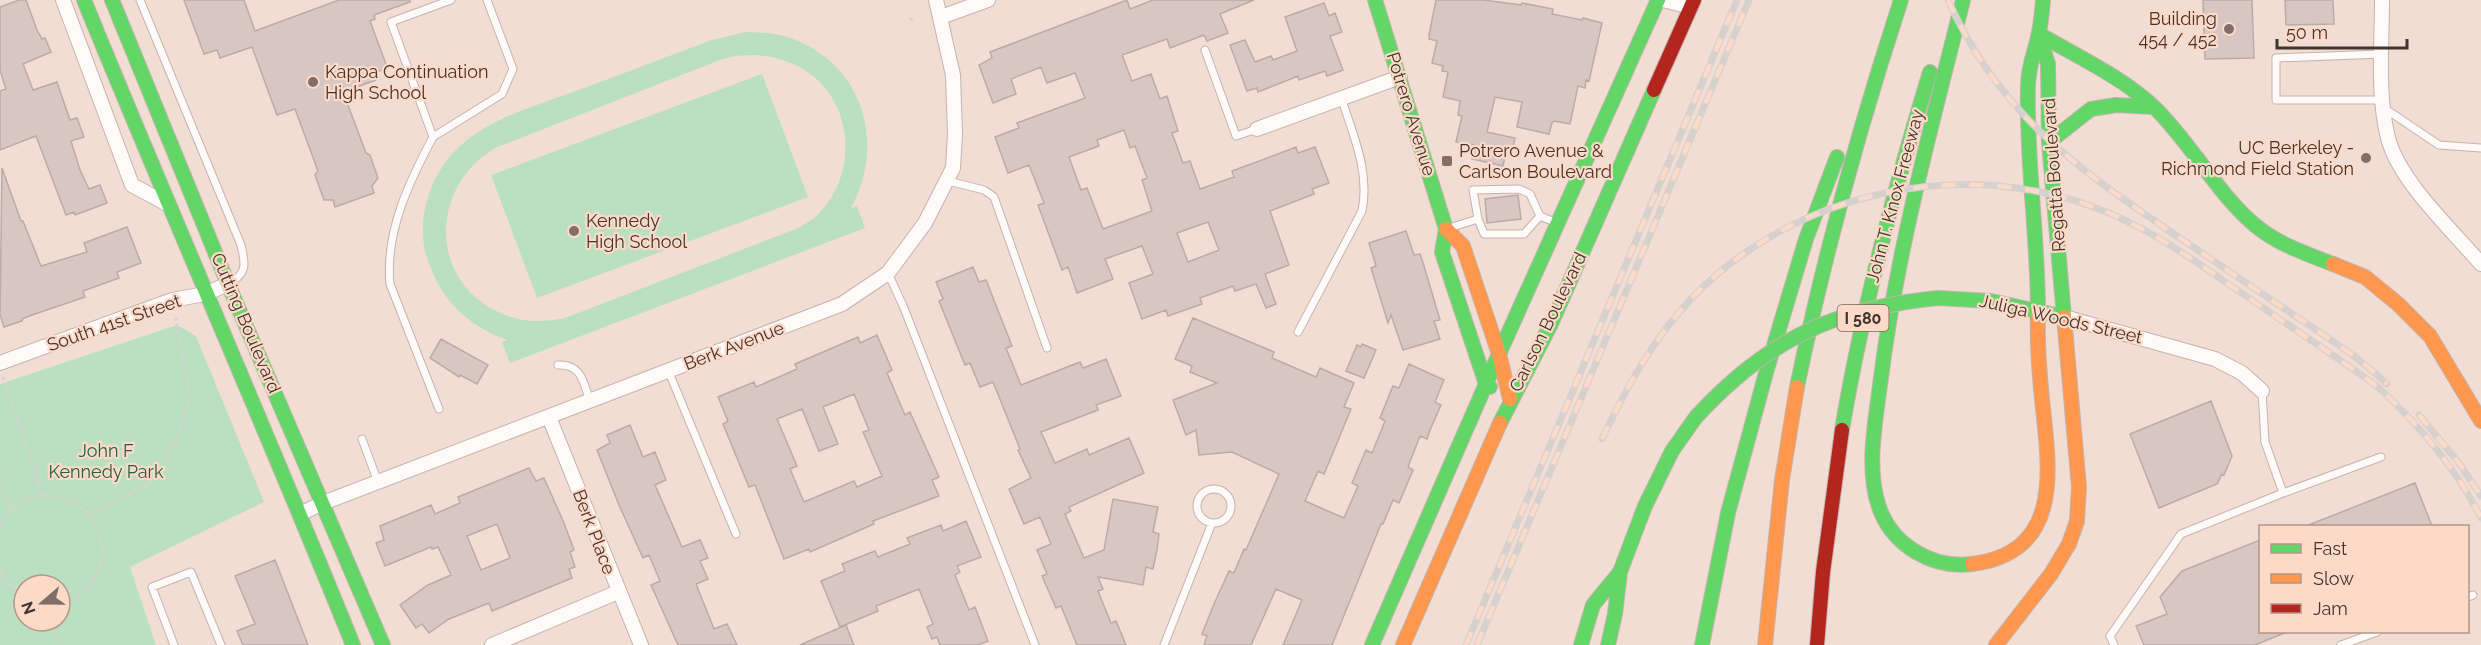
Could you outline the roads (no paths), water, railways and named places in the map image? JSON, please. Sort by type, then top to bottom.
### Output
[{"type":"main road","name":"Cutting Boulevard","points":[[84,0],[167,204],[300,514],[352,645]]},
{"type":"main road","name":"Cutting Boulevard","points":[[112,0],[228,284],[382,645]]},
{"type":"main road","name":"Potrero Avenue","points":[[1375,0],[1446,229],[1442,252],[1485,384]]},
{"type":"main road","name":"Carlson Boulevard","points":[[1372,645],[1485,384],[1661,0]]},
{"type":"main road","name":"I 580","points":[[1765,645],[1783,474],[1808,323],[1843,182],[1901,0]]},
{"type":"main road","name":"John T. Knox Freeway","points":[[1817,645],[1835,476],[1860,334],[1879,250],[1904,157],[1954,0]]},
{"type":"main road","name":"Regatta Boulevard","points":[[1963,0],[1897,271],[1883,354],[1875,431],[1874,484],[1880,511],[1893,534],[1927,558],[1954,565],[1976,564],[1996,558],[2020,545],[2030,535],[2044,512],[2048,497],[2049,467],[2038,361],[2038,266],[2029,175],[2027,104],[2029,67],[2039,34]]},
{"type":"main road","points":[[2043,0],[2039,34],[2126,85],[2154,107],[2190,146],[2235,206],[2256,226],[2287,246],[2365,277],[2398,304],[2430,336],[2481,421]]},
{"type":"main road","name":"Carlson Boulevard","points":[[1403,645],[1510,399],[1551,324],[1692,4]]},
{"type":"main road","name":"Regatta Boulevard","points":[[1996,645],[2051,574],[2069,544],[2077,521],[2079,487],[2049,142],[2048,64],[2039,34]]},
{"type":"main road","points":[[1702,645],[1728,513],[1799,261],[1827,180],[1880,62]]},
{"type":"main road","points":[[2049,142],[2091,109],[2116,105],[2154,107]]},
{"type":"main road","name":"Potrero Avenue","points":[[1446,229],[1463,246],[1499,354],[1510,399]]},
{"type":"main road","name":"Juliga Woods Street","points":[[1608,645],[1615,614],[1620,572],[1657,479],[1672,451],[1696,417],[1712,398],[1745,367],[1798,333],[1839,316],[1900,301],[1938,298],[1991,301],[2064,317]]},
{"type":"main road","points":[[1485,384],[1510,399]]},
{"type":"main road","name":"Juliga Woods Street","points":[[1581,645],[1593,605],[1620,572]]},
{"type":"street","points":[[63,0],[132,185],[167,204]]},
{"type":"street","name":"Berk Avenue","points":[[300,514],[323,503],[842,304],[888,273],[925,223],[948,181],[952,168],[955,134],[953,75],[936,0]]},
{"type":"street","points":[[941,17],[988,0]]},
{"type":"street","points":[[1661,0],[1692,4]]},
{"type":"street","points":[[2382,0],[2382,104],[2388,140],[2398,162],[2418,193],[2481,264]]},
{"type":"street","points":[[1257,129],[1400,77]]},
{"type":"street","name":"South 41st Street","points":[[0,363],[172,300],[205,294],[228,284]]},
{"type":"street","name":"Juliga Woods Street","points":[[2064,317],[2215,359],[2242,373],[2262,392]]},
{"type":"street","name":"Berk Place","points":[[549,417],[641,645]]},
{"type":"street","points":[[492,645],[618,592]]},
{"type":"lane","points":[[140,0],[242,245],[245,265],[240,276],[228,284]]},
{"type":"lane","points":[[433,137],[391,22],[451,0]]},
{"type":"lane","points":[[439,409],[390,284],[388,262],[403,200],[433,137],[502,94],[513,69],[488,0]]},
{"type":"lane","points":[[1205,50],[1236,136],[1257,129]]},
{"type":"lane","points":[[2382,54],[2276,58],[2276,100],[2382,104],[2439,145],[2481,148]]},
{"type":"lane","points":[[1298,332],[1362,211],[1366,191],[1364,170],[1341,97]]},
{"type":"lane","points":[[948,181],[984,190],[994,198],[1047,348]]},
{"type":"lane","points":[[1540,216],[1524,234],[1484,234],[1473,190],[1519,189],[1530,194],[1540,216],[1560,224]]},
{"type":"lane","points":[[1446,229],[1479,219]]},
{"type":"lane","points":[[888,273],[904,308],[1035,645]]},
{"type":"lane","points":[[558,365],[568,365],[576,369],[590,401]]},
{"type":"lane","points":[[668,370],[736,534]]},
{"type":"lane","points":[[2262,392],[2265,441],[2283,493]]},
{"type":"lane","points":[[362,439],[378,482]]},
{"type":"lane","points":[[2114,645],[2110,636],[2181,534],[2381,457]]},
{"type":"lane","points":[[1213,489],[1223,492],[1231,506],[1224,520],[1212,523],[1199,515],[1197,504],[1202,494],[1213,489]]},
{"type":"lane","points":[[1164,645],[1212,523]]},
{"type":"lane","points":[[174,645],[152,586],[191,572],[221,645]]},
{"type":"lane","points":[[2341,645],[2374,633]]},
{"type":"railway","points":[[1466,645],[1737,0]]},
{"type":"railway","points":[[1477,645],[1749,0]]},
{"type":"railway","points":[[1948,0],[1968,39],[1990,73],[2040,132],[2133,206],[2339,346],[2387,384]]},
{"type":"railway","points":[[1602,439],[1641,366],[1676,316],[1732,262],[1780,231],[1832,208],[1886,193],[1943,185],[1999,186],[2055,195],[2126,221],[2189,257],[2324,349],[2378,387],[2408,416],[2436,448],[2460,482],[2481,518]]},
{"type":"railway","points":[[2419,415],[2459,463],[2481,496]]},
{"type":"place","name":"Building 454 / 452","points":[[2229,29]]},
{"type":"place","name":"Kappa Continuation High School","points":[[313,82]]},
{"type":"place","name":"UC Berkeley - Richmond Field Station","points":[[2366,158]]},
{"type":"place","name":"Potrero Avenue & Carlson Boulevard","points":[[1447,161]]},
{"type":"place","name":"Kennedy High School","points":[[574,231]]},
{"type":"park label","name":"John F Kennedy Park","points":[[106,461]]}]
